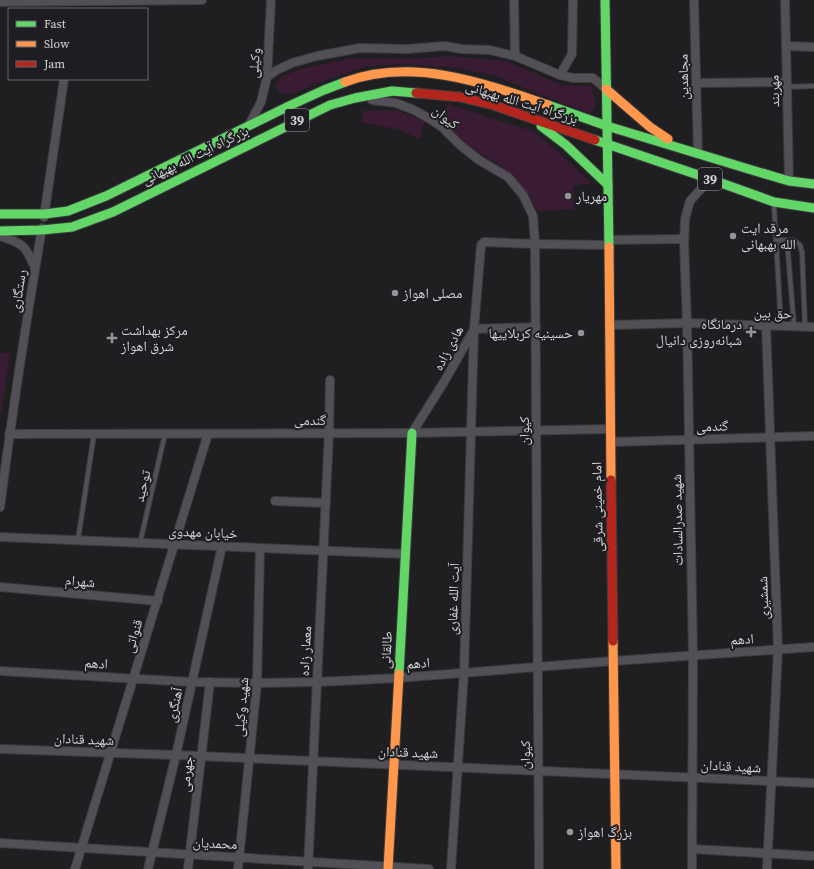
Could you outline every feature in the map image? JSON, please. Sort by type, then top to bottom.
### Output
[{"type":"main road","points":[[605,0],[607,126]]},
{"type":"main road","name":"بزرگراه آیت الله بهبهانی","points":[[0,214],[45,214],[68,211],[106,196],[249,125],[324,90],[356,78],[391,72],[426,72],[461,78],[499,88],[607,126],[698,154],[789,181],[814,184]]},
{"type":"main road","points":[[606,89],[650,127],[685,150]]},
{"type":"main road","name":"بزرگراه آیت الله بهبهانی","points":[[0,231],[42,230],[72,227],[113,212],[330,105],[355,98],[392,91],[460,97],[493,106],[774,202],[814,208]]},
{"type":"main road","points":[[523,115],[545,128],[566,145],[608,185]]},
{"type":"main road","name":"امام خمینی شرقی","points":[[607,126],[616,869]]},
{"type":"main road","points":[[106,196],[113,212]]},
{"type":"main road","name":"طالقانی","points":[[388,867],[412,433]]},
{"type":"street","points":[[0,2],[75,3],[143,0],[202,0]]},
{"type":"street","name":"وکیلی","points":[[249,125],[262,102],[267,77],[272,0]]},
{"type":"street","points":[[514,0],[515,56]]},
{"type":"street","points":[[560,75],[572,54],[573,0]]},
{"type":"street","name":"مجاهدین","points":[[694,0],[698,154]]},
{"type":"street","name":"مهربند","points":[[785,0],[789,181]]},
{"type":"street","points":[[267,77],[277,70],[292,63],[317,56],[360,48],[406,49],[445,46],[462,49],[490,50],[515,56],[560,75],[572,78],[594,78],[606,89]]},
{"type":"street","points":[[786,46],[814,47]]},
{"type":"street","name":"رستگاری","points":[[0,507],[9,434],[45,214],[64,80]]},
{"type":"street","points":[[696,83],[787,84]]},
{"type":"street","name":"کیوان","points":[[355,98],[396,103],[430,118],[474,156],[508,177],[523,195],[533,216],[536,244],[539,869]]},
{"type":"street","name":"شهید صدرالسادات","points":[[692,869],[693,655],[684,239],[685,218],[690,201],[710,179]]},
{"type":"street","points":[[0,236],[22,245],[28,252],[35,269]]},
{"type":"street","points":[[536,244],[608,243],[684,239]]},
{"type":"street","name":"هادی زاده","points":[[412,433],[444,382],[474,329],[482,243],[536,244]]},
{"type":"street","name":"حق بین","points":[[610,325],[687,323],[810,327]]},
{"type":"street","name":"شمشیری","points":[[766,325],[778,649],[767,869]]},
{"type":"street","points":[[474,329],[536,327]]},
{"type":"street","name":"آیت الله غفاری","points":[[451,869],[464,672],[474,329]]},
{"type":"street","name":"معمار زاده","points":[[308,865],[326,502],[330,380]]},
{"type":"street","name":"گندمی","points":[[9,434],[329,434],[610,429]]},
{"type":"street","name":"قنواتی","points":[[75,869],[208,434]]},
{"type":"street","name":"گندمی","points":[[610,442],[814,436]]},
{"type":"street","points":[[275,501],[326,502]]},
{"type":"street","name":"خیابان مهدوی","points":[[0,537],[405,554]]},
{"type":"street","name":"آهنگری","points":[[148,869],[176,755],[222,546]]},
{"type":"street","name":"شهید وکیلی","points":[[238,869],[257,683],[260,548]]},
{"type":"street","name":"شهرام","points":[[0,587],[158,601]]},
{"type":"street","name":"ادهم","points":[[0,671],[192,682],[317,682],[398,678],[613,660],[814,647]]},
{"type":"street","name":"جهرمی","points":[[188,869],[210,682]]},
{"type":"street","name":"شهید قنادان","points":[[0,749],[202,756],[814,783]]},
{"type":"street","name":"محمدیان","points":[[0,843],[240,857],[308,865],[429,869]]},
{"type":"street","points":[[692,848],[814,856]]},
{"type":"lane","points":[[787,84],[814,86]]},
{"type":"lane","points":[[774,202],[781,326]]},
{"type":"lane","points":[[776,240],[794,240],[800,245],[810,327]]},
{"type":"lane","points":[[787,240],[794,327]]},
{"type":"lane","points":[[78,540],[94,434]]},
{"type":"lane","name":"توحید","points":[[140,543],[165,434]]},
{"type":"shaded area","points":[[449,56],[506,61],[564,86],[592,86],[596,107],[590,113],[496,76],[452,67],[395,64],[364,67],[294,93],[283,94],[278,91],[275,85],[281,77],[300,69],[353,58],[423,58]]},
{"type":"shaded area","points":[[448,104],[535,132],[592,183],[573,186],[574,209],[538,211],[523,188],[502,167],[464,144],[456,136],[441,117]]},
{"type":"shaded area","points":[[395,110],[425,121],[420,139],[397,129],[361,122],[363,111]]},
{"type":"shaded area","points":[[10,352],[0,421],[0,354]]},
{"type":"traffic: fast","points":[[605,0],[609,247]]},
{"type":"traffic: fast","points":[[0,214],[45,214],[68,211],[106,196],[291,105],[345,82]]},
{"type":"traffic: fast","points":[[0,231],[42,230],[72,227],[113,212],[330,105],[355,98],[392,91],[416,93]]},
{"type":"traffic: fast","points":[[548,105],[607,126],[755,171],[789,181],[814,184]]},
{"type":"traffic: fast","points":[[541,126],[566,145],[608,185]]},
{"type":"traffic: fast","points":[[595,140],[774,202],[814,208]]},
{"type":"traffic: fast","points":[[399,674],[412,433]]},
{"type":"traffic: slow","points":[[345,82],[371,75],[396,72],[422,72],[474,81],[548,105]]},
{"type":"traffic: slow","points":[[606,89],[650,127],[668,139]]},
{"type":"traffic: slow","points":[[609,247],[611,480]]},
{"type":"traffic: slow","points":[[613,641],[616,869]]},
{"type":"traffic: slow","points":[[388,869],[399,674]]},
{"type":"traffic: jam","points":[[416,93],[460,97],[493,105],[595,140]]},
{"type":"traffic: jam","points":[[611,480],[613,641]]},
{"type":"place","name":"مهریار","points":[[568,196]]},
{"type":"place","name":"مرقد ایت الله بهبهانی","points":[[733,236]]},
{"type":"place","name":"مصلی اهواز","points":[[395,293]]},
{"type":"place","name":"درمانگاه شبانه‌روزی دانیال","points":[[751,332]]},
{"type":"place","name":"حسینیه کربلاییها","points":[[581,333]]},
{"type":"place","name":"مرکز بهداشت شرق اهواز","points":[[112,338]]},
{"type":"place","name":"بزرگ اهواز","points":[[570,832]]}]
